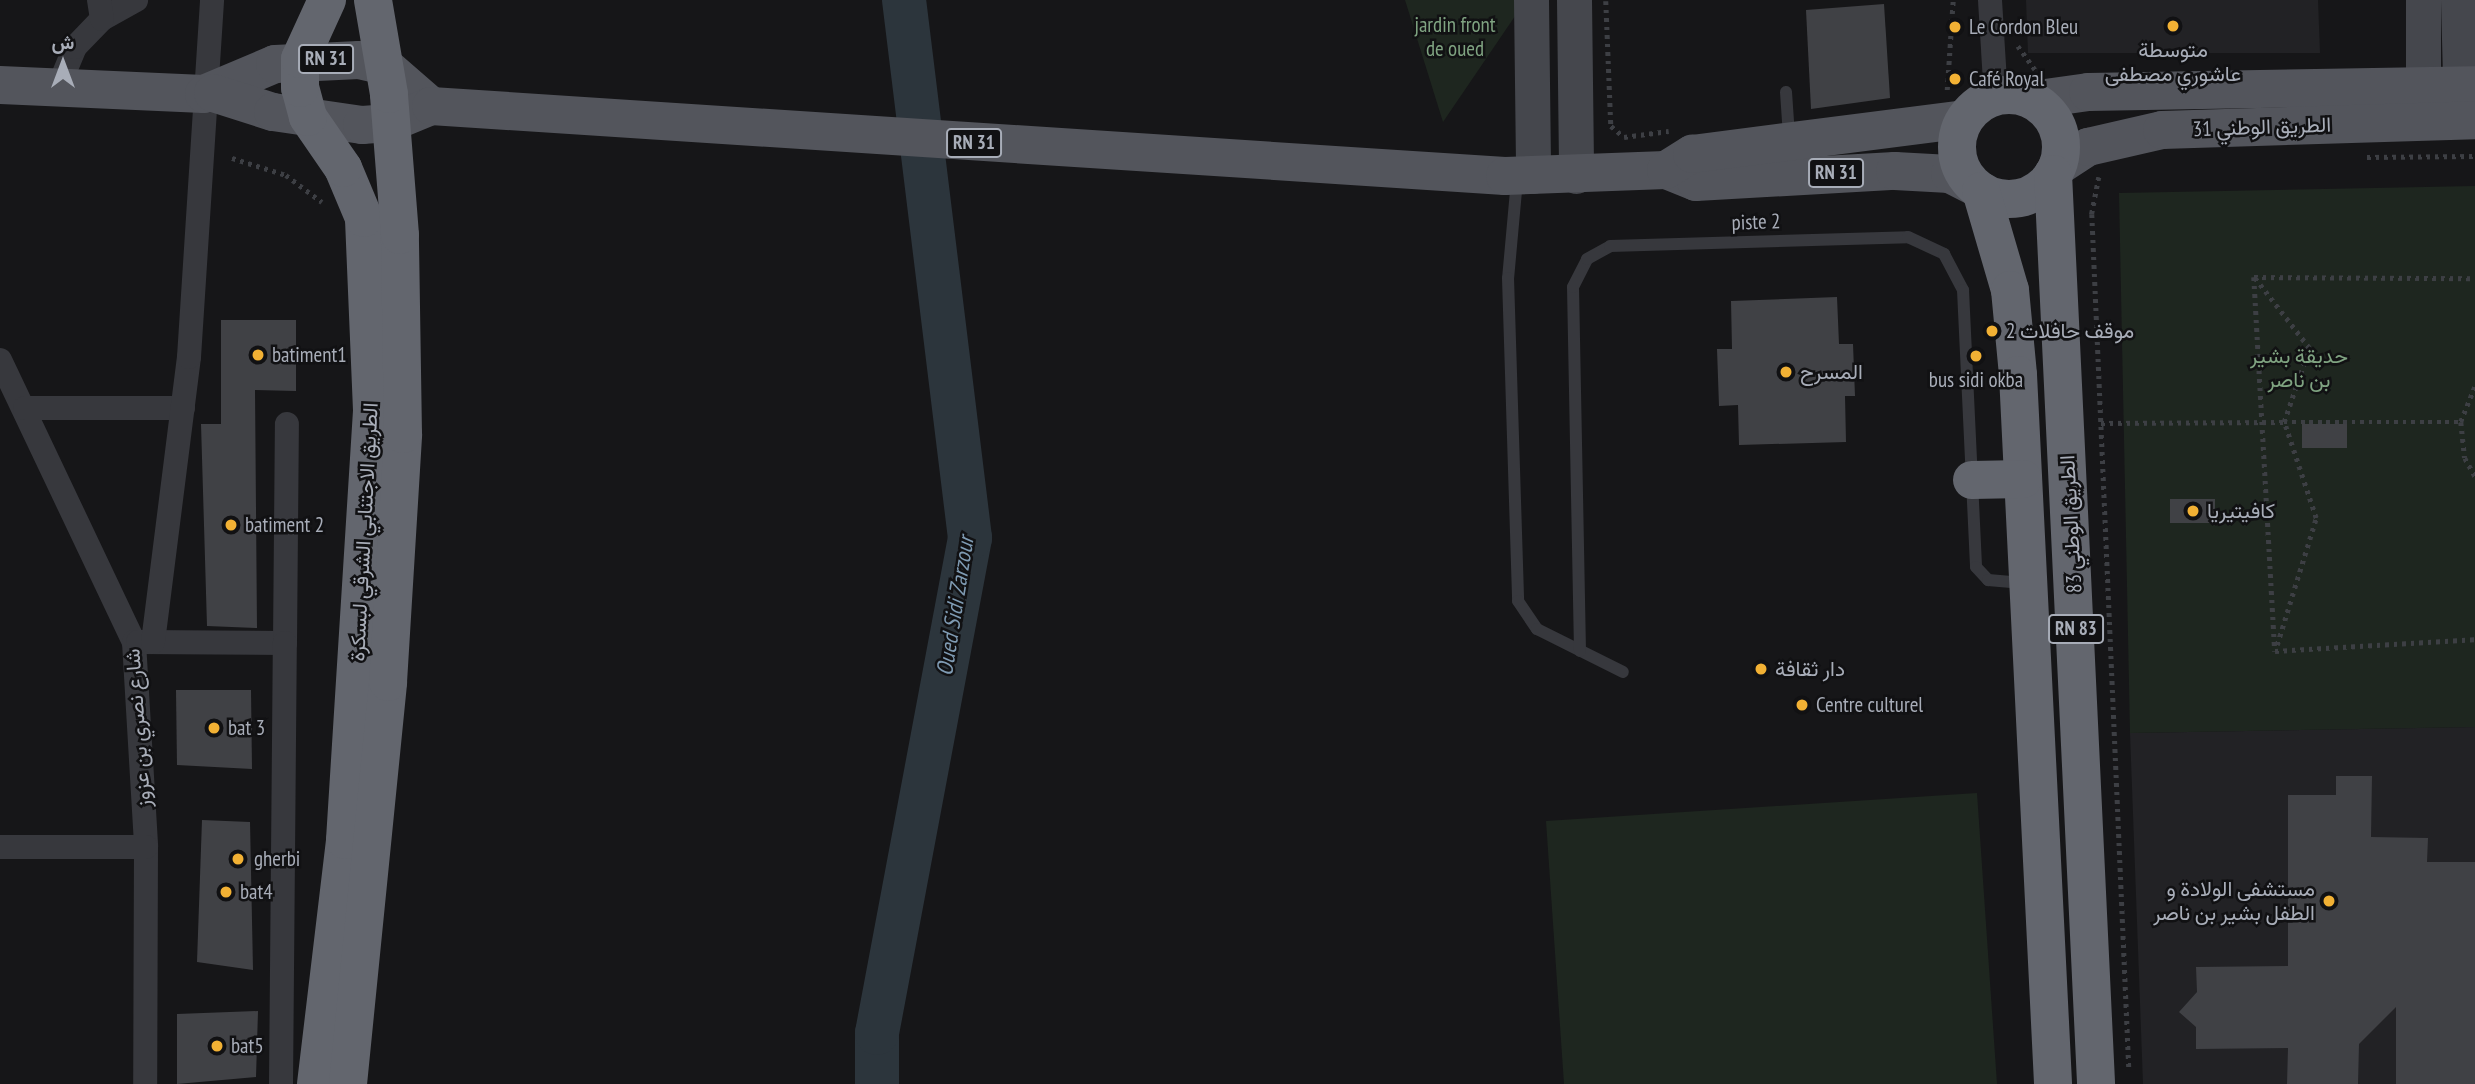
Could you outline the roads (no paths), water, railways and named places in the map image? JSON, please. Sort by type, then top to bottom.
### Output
[{"type":"highway","points":[[300,59],[327,0]]},
{"type":"highway","name":"الطريق الاجتنابي الشرقي لبسكرة","points":[[348,1084],[400,515],[401,247],[385,66],[373,0]]},
{"type":"highway","name":"الطريق الاجتنابي الشرقي لبسكرة","points":[[300,59],[308,117],[344,168],[364,218],[372,410],[345,840],[316,1084]]},
{"type":"highway","points":[[2014,98],[2056,125],[2055,170],[2029,195],[1996,197],[1978,188],[1957,154],[1952,106],[2014,98]]},
{"type":"highway","name":"الطريق الوطني 83","points":[[2055,170],[2096,1084]]},
{"type":"highway","name":"RN 83","points":[[1978,188],[2010,290],[2024,480],[2053,1084]]},
{"type":"highway","points":[[1972,480],[2024,480]]},
{"type":"main road","points":[[1519,176],[1531,0]]},
{"type":"main road","points":[[1574,0],[1576,176]]},
{"type":"main road","points":[[2423,0],[2423,121]]},
{"type":"main road","points":[[2014,98],[2088,92],[2423,84],[2468,103],[2458,0]]},
{"type":"main road","name":"RN 31","points":[[209,94],[238,78],[300,59],[385,66],[437,106]]},
{"type":"main road","name":"RN 31","points":[[0,85],[209,94],[308,117],[390,123],[437,106],[1519,176],[1576,176],[1666,170],[1696,181],[1927,172],[1978,188]]},
{"type":"main road","name":"الطريق الوطني 31","points":[[2055,170],[2088,147],[2162,130],[2423,121],[2468,103]]},
{"type":"main road","name":"RN 31","points":[[1666,170],[1692,154],[1790,144],[1952,106]]},
{"type":"street","points":[[58,88],[75,47],[101,10],[136,0]]},
{"type":"street","points":[[212,0],[209,94],[183,408],[143,642],[285,643]]},
{"type":"street","points":[[1990,0],[2014,98]]},
{"type":"street","name":"شارع نصري بن عزوز","points":[[0,360],[143,642],[145,1084]]},
{"type":"street","points":[[25,408],[183,408]]},
{"type":"street","points":[[281,1084],[287,424]]},
{"type":"street","points":[[0,847],[146,847]]},
{"type":"lane","points":[[1786,92],[1790,144]]},
{"type":"lane","points":[[1519,176],[1508,278],[1518,601],[1530,624],[1623,672]]},
{"type":"lane","name":"piste 2","points":[[1580,651],[1573,287],[1580,267],[1598,251],[1894,237],[1933,246],[1953,265],[1963,290],[1976,567],[1988,580],[2029,583]]},
{"type":"waterway","name":"Oued Sidi Zarzour","points":[[877,1084],[877,1033],[970,538],[904,0]]},
{"type":"place","name":"متوسطة عاشوري مصطفى","points":[[2173,26]]},
{"type":"place","name":"Le Cordon Bleu","points":[[1955,27]]},
{"type":"place","name":"Café Royal","points":[[1955,79]]},
{"type":"place","name":"موقف حافلات 2","points":[[1992,331]]},
{"type":"place","name":"batiment1","points":[[258,355]]},
{"type":"place","name":"bus sidi okba","points":[[1976,356]]},
{"type":"place","name":"المسرح","points":[[1786,372]]},
{"type":"place","name":"كافيتيريا","points":[[2193,511]]},
{"type":"place","name":"batiment 2","points":[[231,525]]},
{"type":"place","name":"دار ثقافة","points":[[1761,669]]},
{"type":"place","name":"Centre culturel","points":[[1802,705]]},
{"type":"place","name":"bat 3","points":[[214,728]]},
{"type":"place","name":"gherbi","points":[[238,859]]},
{"type":"place","name":"bat4","points":[[226,892]]},
{"type":"place","name":"مستشفى الولادة و الطفل بشير بن ناصر","points":[[2329,901]]},
{"type":"place","name":"bat5","points":[[217,1046]]},
{"type":"park label","name":"jardin front de oued","points":[[1455,37]]},
{"type":"park label","name":"حديقة بشير بن ناصر","points":[[2299,368]]}]
